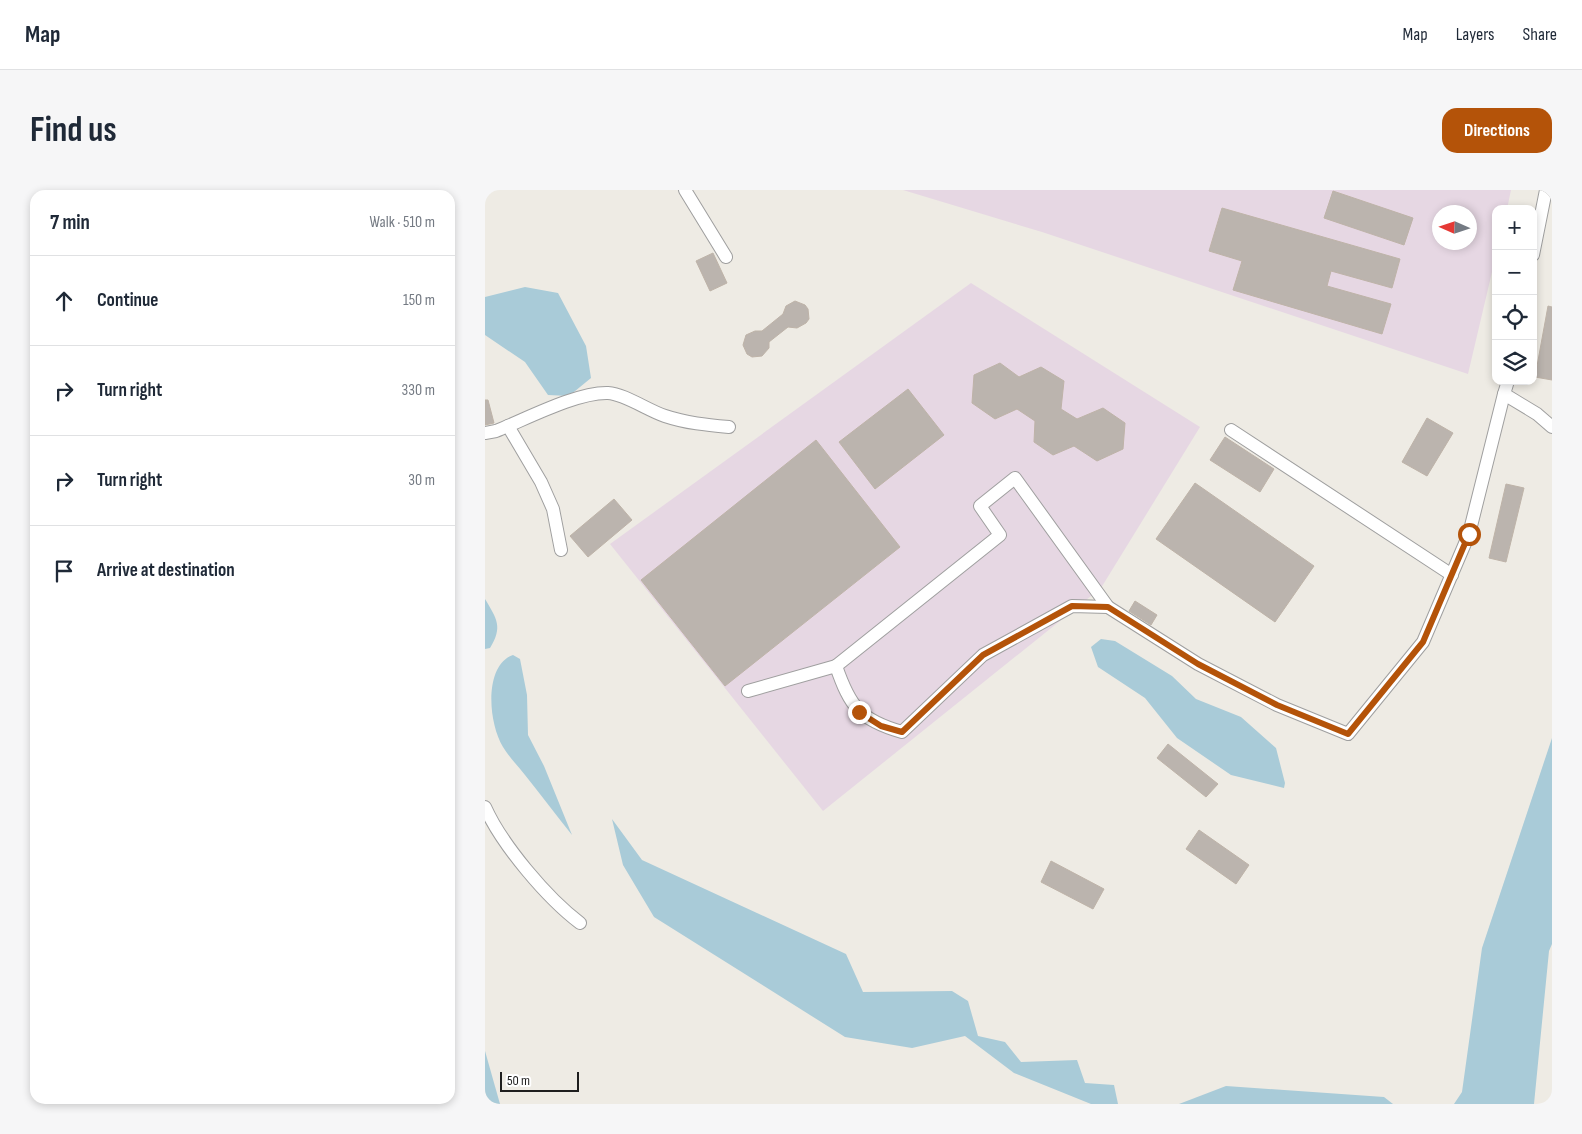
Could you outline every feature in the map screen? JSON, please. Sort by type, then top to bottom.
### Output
[{"type":"street","points":[[685,190],[726,257]]},
{"type":"street","points":[[1534,250],[1546,190]]},
{"type":"street","points":[[748,691],[836,666],[1001,535],[980,506],[1015,478],[1108,607],[1198,664],[1277,705],[1348,734],[1423,642],[1469,534],[1507,385]]},
{"type":"street","points":[[485,433],[509,426],[592,394],[609,393],[621,395],[665,416],[695,424],[729,427]]},
{"type":"street","points":[[1504,394],[1537,414],[1552,427]]},
{"type":"street","points":[[509,426],[541,482],[553,509],[561,550]]},
{"type":"street","points":[[1231,430],[1452,575]]},
{"type":"street","points":[[836,666],[845,692],[859,712],[881,726],[902,732],[983,655],[1072,606],[1108,607]]},
{"type":"street","points":[[485,807],[491,821],[539,885],[562,909],[580,923]]},
{"type":"shaded area","points":[[903,190],[1511,190],[1508,205],[1492,205],[1492,272],[1468,374],[1042,232]]},
{"type":"shaded area","points":[[971,283],[1200,427],[1101,588],[823,811],[610,544]]},
{"type":"water","points":[[525,287],[558,293],[586,346],[591,378],[569,396],[548,395],[525,362],[485,335],[485,297]]},
{"type":"water","points":[[485,599],[493,612],[497,629],[490,648],[485,649]]},
{"type":"water","points":[[1101,639],[1115,641],[1172,676],[1196,699],[1241,717],[1276,748],[1285,783],[1284,788],[1231,775],[1177,738],[1145,698],[1098,667],[1091,647]]},
{"type":"water","points":[[513,655],[520,659],[527,695],[528,735],[544,766],[572,835],[508,754],[498,736],[492,708],[491,694],[493,681],[497,669],[504,660]]},
{"type":"water","points":[[1552,738],[1552,944],[1549,951],[1534,1104],[1454,1104],[1462,1092],[1482,948]]},
{"type":"water","points":[[612,819],[642,860],[846,954],[863,992],[952,991],[968,1001],[978,1036],[1005,1042],[1021,1062],[1077,1060],[1085,1083],[1114,1085],[1118,1104],[1091,1104],[1014,1073],[965,1036],[912,1048],[845,1037],[654,917],[623,865]]},
{"type":"water","points":[[485,1051],[500,1104],[485,1104]]},
{"type":"water","points":[[1226,1086],[1384,1097],[1393,1104],[1179,1104]]},
{"type":"building","points":[[1333,191],[1413,218],[1404,245],[1324,218]]},
{"type":"building","points":[[1222,208],[1400,259],[1392,288],[1331,271],[1327,286],[1391,304],[1382,334],[1233,290],[1242,261],[1209,251]]},
{"type":"building","points":[[713,253],[727,283],[710,291],[696,261]]},
{"type":"building","points":[[795,301],[805,305],[808,309],[809,319],[806,323],[797,328],[788,327],[769,342],[769,348],[762,356],[752,357],[747,354],[743,345],[746,335],[755,331],[762,331],[783,314],[786,306]]},
{"type":"building","points":[[1548,306],[1552,307],[1552,380],[1537,377],[1537,366]]},
{"type":"building","points":[[1000,363],[1019,377],[1041,367],[1064,381],[1061,409],[1077,419],[1103,408],[1125,423],[1123,449],[1097,461],[1074,446],[1053,455],[1034,442],[1035,421],[1017,409],[995,419],[972,403],[974,375]]},
{"type":"building","points":[[908,389],[944,435],[875,489],[839,442]]},
{"type":"building","points":[[485,400],[488,400],[494,423],[485,425]]},
{"type":"building","points":[[1427,418],[1453,433],[1427,476],[1402,462]]},
{"type":"building","points":[[1225,437],[1274,469],[1260,492],[1210,460]]},
{"type":"building","points":[[816,440],[900,547],[725,686],[641,580]]},
{"type":"building","points":[[1195,483],[1314,566],[1275,622],[1156,539]]},
{"type":"building","points":[[1506,484],[1524,488],[1506,562],[1489,558]]},
{"type":"building","points":[[614,499],[632,520],[588,557],[570,536]]},
{"type":"building","points":[[1135,601],[1157,615],[1151,625],[1129,611]]},
{"type":"building","points":[[1168,744],[1218,784],[1206,797],[1157,758]]},
{"type":"building","points":[[1199,830],[1249,865],[1236,884],[1186,849]]},
{"type":"building","points":[[1051,861],[1104,889],[1093,909],[1041,882]]},
{"type":"route","points":[[859,712],[881,726],[902,732],[983,655],[1072,606],[1108,607],[1198,664],[1277,705],[1348,734],[1423,642],[1469,534]]}]
